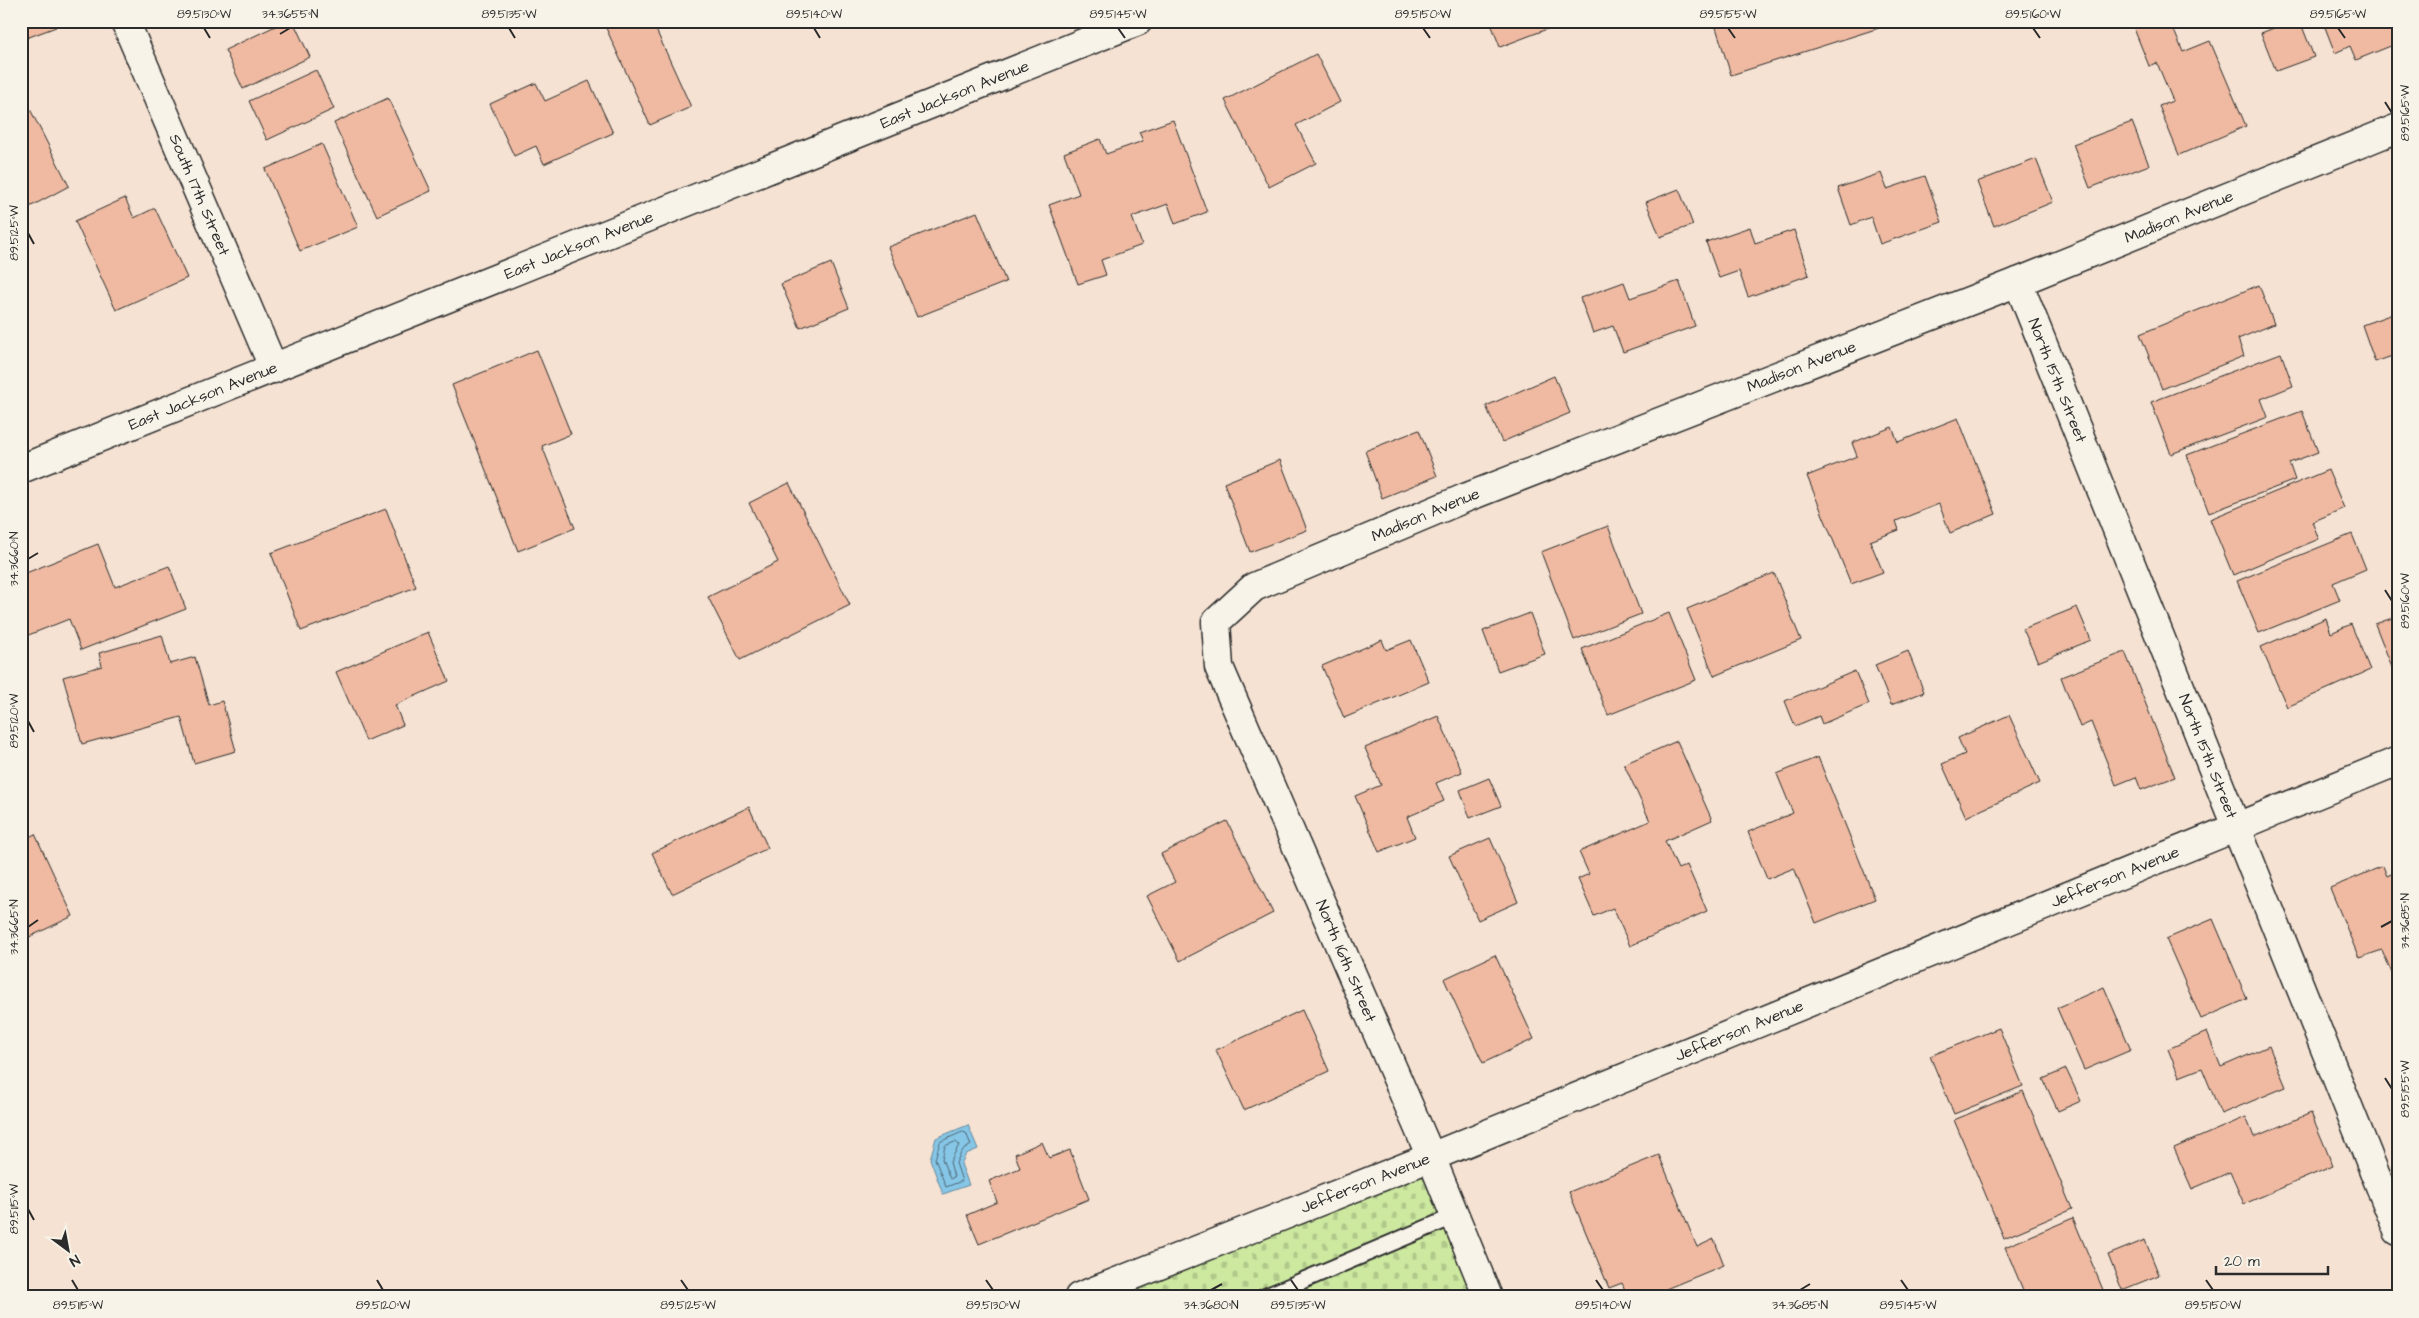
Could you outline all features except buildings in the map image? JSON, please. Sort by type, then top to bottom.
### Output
[{"type":"street","name":"South 17th Street","points":[[125,21],[274,369]]},
{"type":"street","name":"East Jackson Avenue","points":[[21,469],[1138,21]]},
{"type":"street","name":"Madison Avenue","points":[[1216,622],[1254,587],[1474,494],[2018,282],[2398,128]]},
{"type":"street","name":"North 15th Street","points":[[2018,282],[2398,1232]]},
{"type":"street","name":"North 16th Street","points":[[1216,622],[1218,667],[1431,1157],[1488,1297]]},
{"type":"street","name":"Jefferson Avenue","points":[[1080,1297],[1431,1157],[2236,829],[2398,761]]},
{"type":"lane","points":[[1264,1297],[1455,1216]]},
{"type":"green space","points":[[1431,1157],[1488,1297],[1079,1297]]},
{"type":"water","points":[[968,1125],[978,1149],[966,1154],[961,1164],[969,1185],[943,1194],[930,1159],[936,1138]]}]
